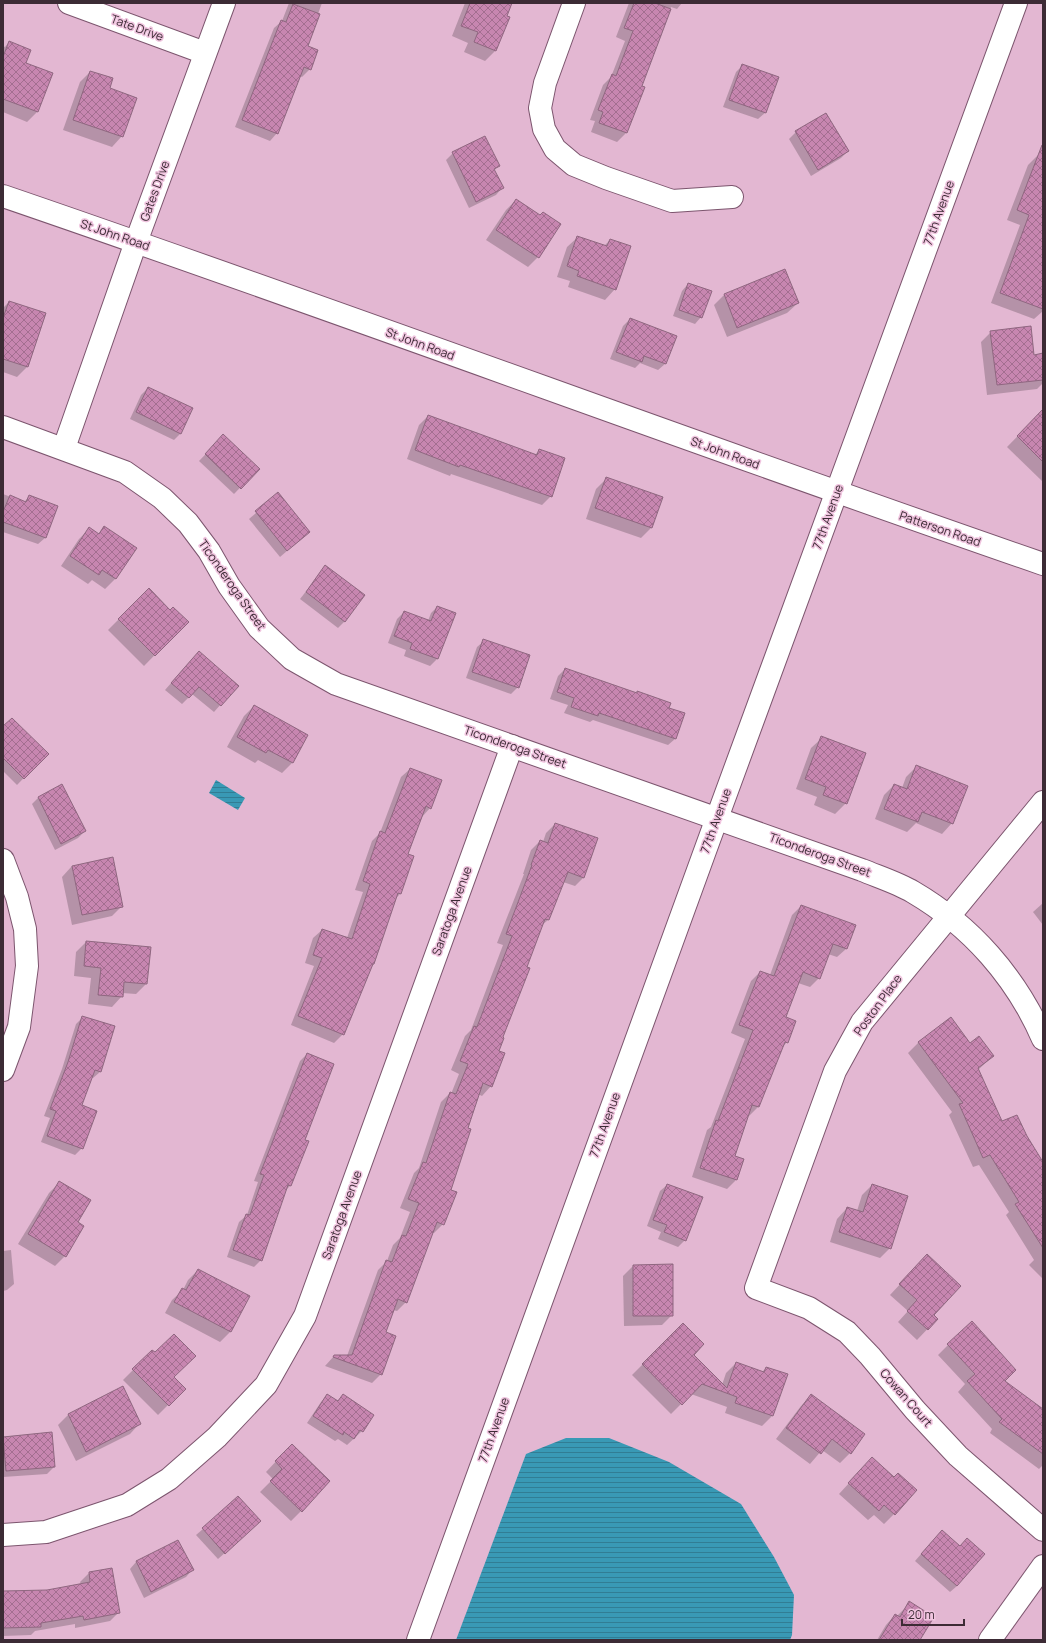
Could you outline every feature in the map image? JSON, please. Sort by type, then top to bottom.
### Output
[{"type":"street","name":"Tate Drive","points":[[69,3],[205,53]]},
{"type":"street","name":"Gates Drive","points":[[64,448],[136,242],[224,3]]},
{"type":"street","points":[[574,3],[545,84],[540,108],[544,129],[555,149],[574,165],[672,201],[732,197]]},
{"type":"street","name":"77th Avenue","points":[[418,1640],[717,818],[1016,3]]},
{"type":"street","name":"St John Road","points":[[3,196],[136,242],[837,493]]},
{"type":"street","name":"Ticonderoga Street","points":[[3,426],[125,472],[162,498],[188,523],[259,628],[292,659],[336,684],[862,870],[912,891],[949,916],[983,946],[1013,984],[1035,1020],[1043,1039]]},
{"type":"street","name":"Patterson Road","points":[[837,493],[1043,564]]},
{"type":"street","name":"Saratoga Avenue","points":[[3,1535],[46,1532],[127,1505],[169,1479],[217,1437],[266,1385],[305,1316],[512,746]]},
{"type":"street","name":"Poston Place","points":[[756,1288],[835,1071],[862,1022],[1043,802]]},
{"type":"street","points":[[3,860],[17,898],[25,929],[27,966],[19,1027],[3,1070]]},
{"type":"street","name":"Cowan Court","points":[[756,1288],[809,1308],[847,1332],[870,1356],[915,1410],[958,1456],[1043,1530]]},
{"type":"street","points":[[990,1640],[1043,1566]]},
{"type":"water","points":[[216,780],[245,798],[238,810],[209,793]]},
{"type":"water","points":[[566,1438],[609,1438],[669,1462],[741,1504],[774,1557],[794,1595],[792,1635],[790,1640],[456,1640],[526,1454]]},
{"type":"building","points":[[470,3],[512,3],[507,16],[510,17],[496,51],[474,42],[478,32],[461,26]]},
{"type":"building","points":[[634,3],[655,3],[671,9],[642,86],[645,87],[627,133],[599,123],[603,112],[598,110],[612,74],[616,76],[633,31],[624,28]]},
{"type":"building","points":[[293,4],[320,14],[308,46],[318,50],[311,70],[304,67],[278,134],[242,120],[281,20],[286,22]]},
{"type":"building","points":[[9,41],[31,50],[26,63],[53,73],[38,112],[3,99],[3,57]]},
{"type":"building","points":[[742,64],[779,77],[766,113],[729,100]]},
{"type":"building","points":[[90,71],[113,78],[110,88],[137,98],[123,137],[73,120]]},
{"type":"building","points":[[826,113],[849,151],[818,170],[795,131]]},
{"type":"building","points":[[485,136],[500,166],[494,169],[504,188],[476,202],[452,152]]},
{"type":"building","points":[[1042,145],[1043,309],[1000,293],[1029,215],[1017,210]]},
{"type":"building","points":[[516,199],[540,215],[543,212],[561,224],[539,258],[496,230]]},
{"type":"building","points":[[577,236],[607,246],[610,239],[631,246],[616,290],[577,276],[579,271],[567,266]]},
{"type":"building","points":[[785,269],[799,303],[737,328],[724,294]]},
{"type":"building","points":[[688,283],[712,291],[702,318],[679,310]]},
{"type":"building","points":[[9,301],[46,313],[28,367],[3,359],[3,318]]},
{"type":"building","points":[[630,318],[677,336],[666,364],[644,356],[642,362],[616,352]]},
{"type":"building","points":[[1031,326],[1034,355],[1043,353],[1043,380],[997,385],[990,331]]},
{"type":"building","points":[[148,387],[193,408],[181,434],[136,412]]},
{"type":"building","points":[[1043,409],[1043,462],[1017,436]]},
{"type":"building","points":[[428,415],[537,455],[539,449],[565,458],[552,497],[460,465],[459,467],[415,450]]},
{"type":"building","points":[[223,434],[260,469],[241,489],[205,454]]},
{"type":"building","points":[[606,477],[663,497],[652,528],[595,508]]},
{"type":"building","points":[[278,492],[310,532],[287,551],[255,511]]},
{"type":"building","points":[[10,495],[26,502],[29,495],[58,506],[46,538],[3,522],[3,512]]},
{"type":"building","points":[[104,526],[137,548],[116,579],[102,570],[99,575],[70,556],[89,527],[99,534]]},
{"type":"building","points":[[325,565],[365,595],[345,622],[306,592]]},
{"type":"building","points":[[149,588],[170,610],[173,607],[189,622],[155,656],[118,619]]},
{"type":"building","points":[[437,606],[456,613],[438,659],[410,649],[412,643],[394,636],[404,611],[431,621]]},
{"type":"building","points":[[483,639],[530,655],[519,688],[472,672]]},
{"type":"building","points":[[199,651],[239,686],[221,706],[199,687],[189,698],[171,683]]},
{"type":"building","points":[[565,668],[671,703],[669,708],[685,713],[676,739],[599,713],[598,716],[571,707],[574,698],[557,692]]},
{"type":"building","points":[[254,705],[308,735],[293,763],[268,750],[266,753],[237,737]]},
{"type":"building","points":[[12,718],[49,754],[24,779],[3,758],[3,726]]},
{"type":"building","points":[[821,736],[866,753],[847,804],[823,795],[826,787],[805,779]]},
{"type":"building","points":[[916,765],[968,786],[953,824],[922,812],[918,822],[884,809],[894,784],[907,789]]},
{"type":"building","points":[[410,768],[442,780],[431,809],[426,806],[408,854],[414,856],[401,894],[398,893],[374,964],[344,1035],[298,1016],[322,958],[313,955],[322,929],[352,939],[370,884],[363,881],[380,831],[385,833]]},
{"type":"building","points":[[62,784],[86,831],[61,844],[38,797]]},
{"type":"building","points":[[555,823],[598,838],[584,878],[568,872],[549,920],[545,919],[527,967],[530,968],[503,1037],[504,1038],[499,1051],[505,1053],[492,1087],[483,1083],[468,1128],[471,1129],[451,1190],[457,1192],[444,1225],[437,1222],[407,1303],[398,1299],[386,1332],[396,1336],[382,1375],[333,1357],[334,1355],[352,1355],[386,1260],[392,1262],[402,1235],[406,1236],[419,1203],[408,1199],[423,1162],[426,1163],[450,1092],[456,1094],[468,1064],[460,1061],[474,1026],[477,1027],[512,936],[506,934],[540,840],[548,843]]},
{"type":"building","points":[[113,857],[123,907],[82,915],[72,866]]},
{"type":"building","points":[[801,905],[856,925],[847,949],[833,944],[820,979],[803,972],[786,1017],[796,1021],[788,1043],[785,1042],[759,1107],[752,1105],[735,1156],[744,1159],[737,1180],[700,1168],[716,1120],[718,1121],[753,1030],[739,1025],[760,971],[774,976]]},
{"type":"building","points":[[86,941],[151,947],[147,984],[124,982],[123,997],[98,995],[101,968],[84,966]]},
{"type":"building","points":[[82,1016],[115,1026],[101,1072],[95,1070],[82,1105],[97,1111],[83,1149],[47,1136],[56,1111],[50,1109],[68,1062]]},
{"type":"building","points":[[951,1017],[970,1043],[979,1036],[994,1056],[978,1068],[1002,1121],[1017,1115],[1027,1136],[1043,1162],[1043,1248],[1015,1204],[1019,1202],[990,1155],[983,1158],[959,1104],[963,1103],[918,1042]]},
{"type":"building","points":[[307,1053],[334,1064],[305,1140],[309,1141],[291,1186],[288,1185],[262,1261],[233,1250],[246,1214],[250,1215],[264,1175],[260,1174]]},
{"type":"building","points":[[59,1181],[91,1200],[78,1222],[84,1226],[66,1257],[28,1234]]},
{"type":"building","points":[[667,1184],[703,1197],[686,1241],[664,1232],[667,1225],[653,1220]]},
{"type":"building","points":[[872,1184],[908,1196],[891,1249],[839,1232],[847,1207],[863,1212]]},
{"type":"building","points":[[927,1254],[961,1286],[934,1315],[938,1319],[928,1330],[907,1311],[917,1300],[899,1284]]},
{"type":"building","points":[[673,1264],[673,1316],[633,1316],[633,1265]]},
{"type":"building","points":[[198,1269],[250,1296],[231,1332],[174,1302],[182,1288],[186,1290]]},
{"type":"building","points":[[972,1321],[1016,1370],[1005,1381],[1043,1409],[1043,1454],[999,1422],[1002,1419],[967,1381],[975,1374],[947,1344]]},
{"type":"building","points":[[683,1323],[704,1344],[694,1355],[727,1388],[736,1362],[764,1372],[766,1367],[788,1374],[773,1416],[735,1403],[737,1397],[702,1384],[682,1405],[642,1364]]},
{"type":"building","points":[[174,1334],[196,1356],[174,1377],[186,1389],[169,1406],[132,1369],[152,1350],[155,1352]]},
{"type":"building","points":[[123,1386],[141,1424],[86,1452],[68,1414]]},
{"type":"building","points":[[327,1394],[338,1401],[343,1394],[374,1415],[363,1432],[360,1430],[354,1439],[344,1432],[343,1435],[313,1416]]},
{"type":"building","points":[[811,1394],[865,1434],[851,1454],[832,1439],[821,1454],[786,1428]]},
{"type":"building","points":[[52,1432],[55,1467],[6,1471],[3,1437]]},
{"type":"building","points":[[292,1444],[330,1481],[302,1512],[270,1481],[282,1469],[275,1461]]},
{"type":"building","points":[[872,1457],[894,1477],[898,1473],[917,1490],[895,1515],[884,1505],[879,1511],[848,1483]]},
{"type":"building","points":[[238,1496],[261,1521],[225,1554],[202,1528]]},
{"type":"building","points":[[942,1530],[960,1546],[967,1538],[985,1554],[957,1586],[921,1554]]},
{"type":"building","points":[[178,1540],[194,1570],[151,1592],[136,1561]]},
{"type":"building","points":[[112,1568],[120,1613],[84,1620],[83,1616],[41,1623],[41,1627],[3,1628],[3,1591],[47,1590],[90,1582],[89,1572]]},
{"type":"building","points":[[909,1601],[934,1617],[920,1640],[879,1640],[895,1614],[900,1617]]}]
